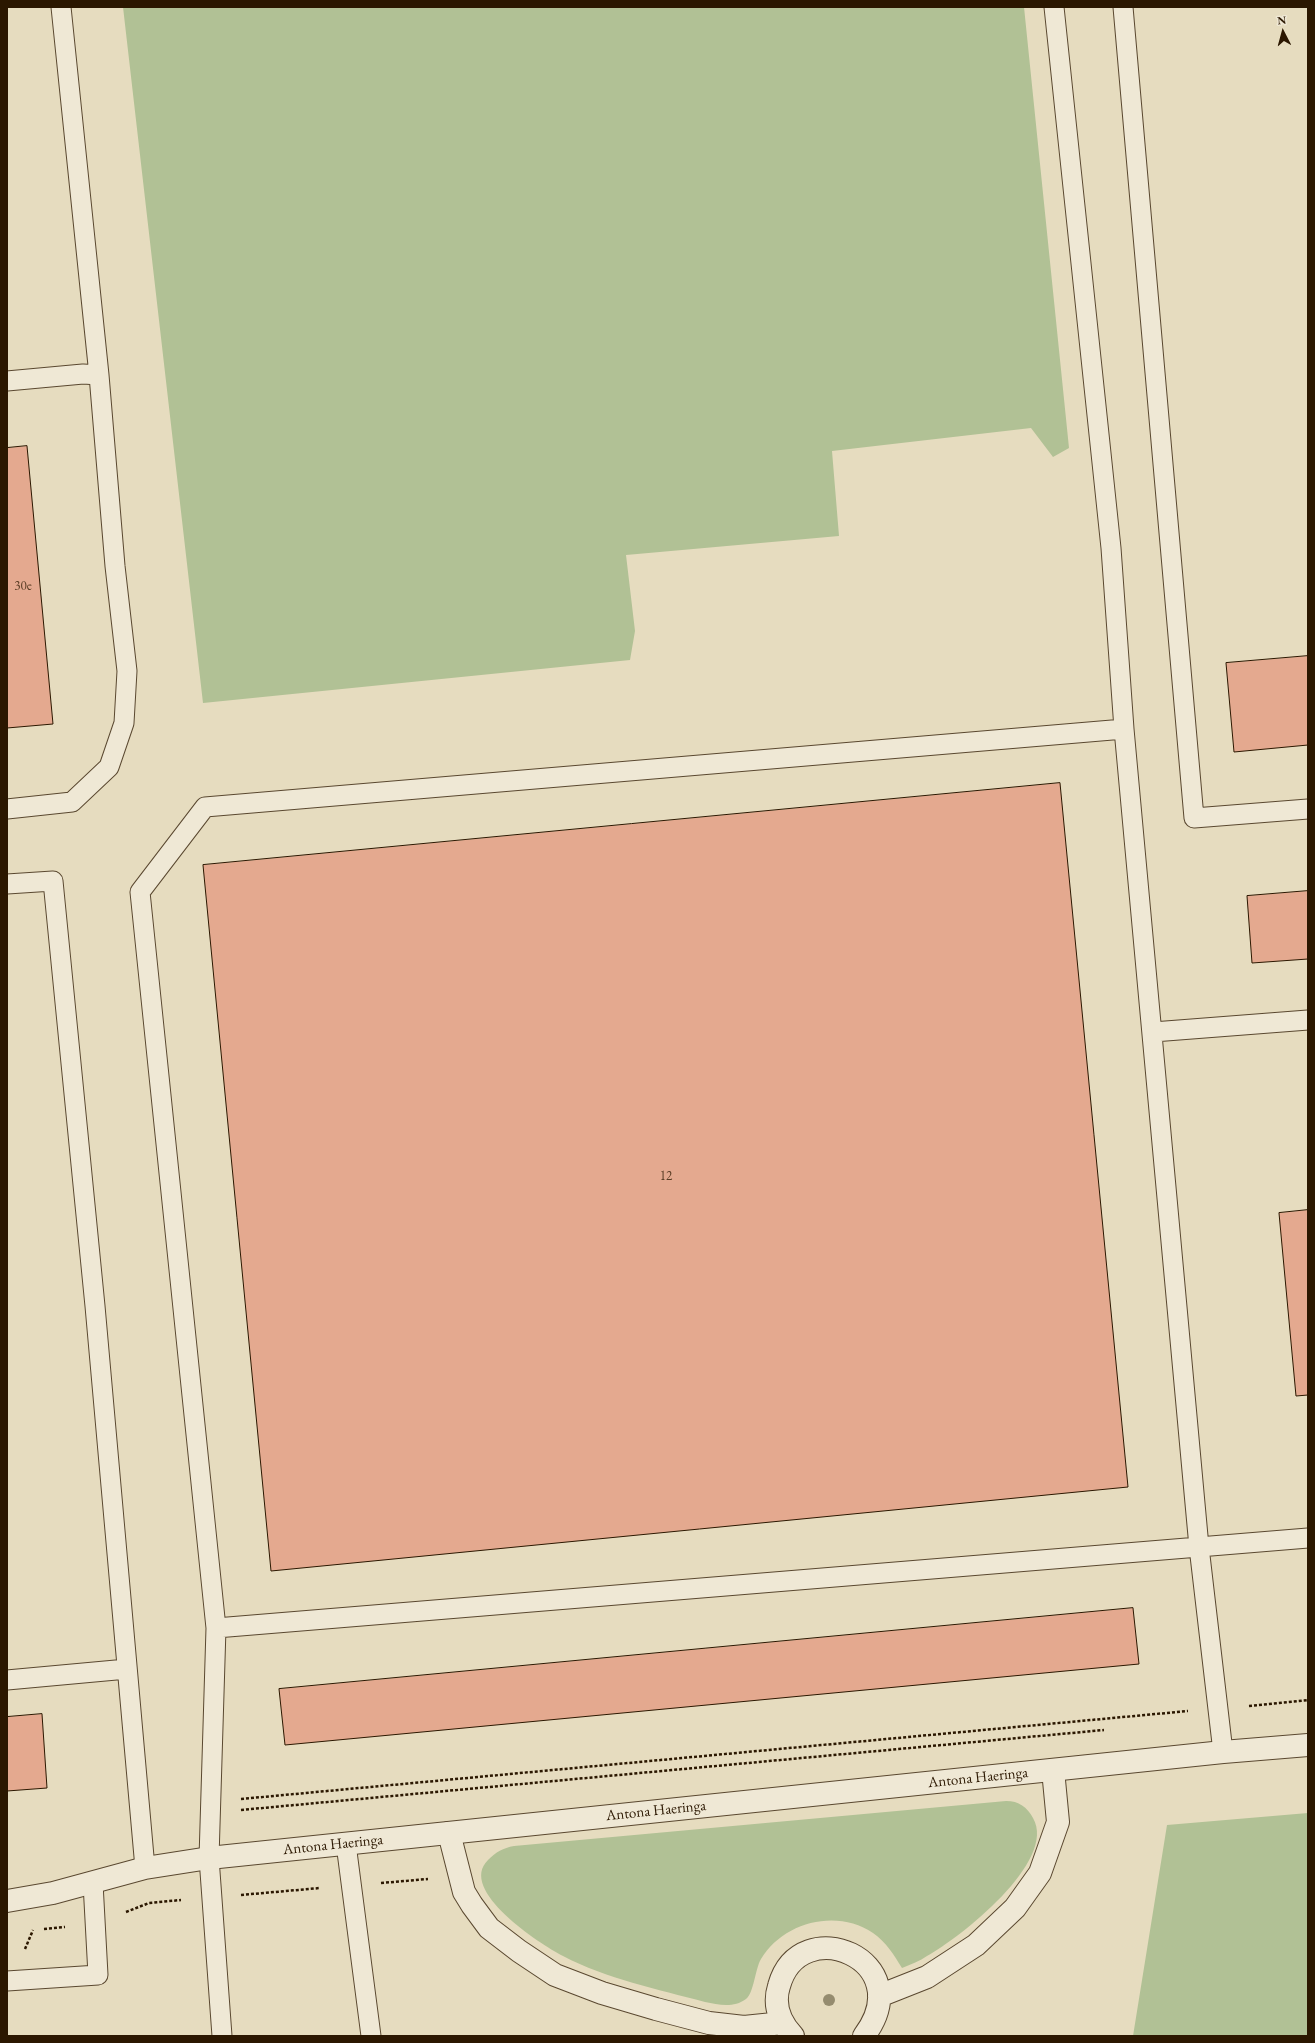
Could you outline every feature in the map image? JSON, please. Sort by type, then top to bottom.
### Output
[{"type":"street","name":"Antona Haeringa","points":[[7,1901],[36,1897],[145,1868],[209,1858],[1223,1752],[1308,1745]]},
{"type":"street","points":[[879,1996],[927,1978],[976,1945],[1015,1908],[1040,1872],[1055,1833],[1058,1822],[1053,1770]]},
{"type":"street","points":[[449,1833],[464,1892],[489,1928],[554,1975],[608,1995],[709,2023],[788,2030]]},
{"type":"street","points":[[788,2030],[778,2012],[776,1994],[781,1977],[791,1963],[804,1953],[820,1948],[836,1948],[851,1953],[864,1963],[874,1976],[879,1996],[879,2007],[873,2024],[864,2036]]},
{"type":"lane","points":[[7,809],[72,802],[109,766],[124,722],[127,671],[114,566],[99,375],[61,7]]},
{"type":"lane","points":[[1054,7],[1110,541],[1124,729],[1153,1032],[1199,1547],[1223,1752]]},
{"type":"lane","points":[[1123,7],[1194,818],[1308,809]]},
{"type":"lane","points":[[7,381],[83,374],[99,375]]},
{"type":"lane","points":[[222,2036],[209,1858],[216,1628],[140,892],[205,807],[1124,729]]},
{"type":"lane","points":[[7,884],[53,880],[94,1298],[145,1868]]},
{"type":"lane","points":[[1153,1032],[1308,1020]]},
{"type":"lane","points":[[216,1628],[1308,1538]]},
{"type":"lane","points":[[7,1680],[127,1669]]},
{"type":"lane","points":[[346,1844],[371,2036]]},
{"type":"lane","points":[[7,1981],[98,1975],[93,1883]]},
{"type":"path","points":[[211,1807],[1308,1700]]},
{"type":"path","points":[[211,1807],[1108,1730]]},
{"type":"green space","points":[[123,7],[1024,7],[1069,448],[1053,457],[1031,428],[832,451],[839,536],[626,555],[635,631],[630,660],[203,703]]},
{"type":"green space","points":[[1006,1801],[1019,1803],[1033,1818],[1037,1836],[1032,1855],[1019,1876],[1002,1896],[982,1916],[961,1933],[924,1958],[902,1968],[882,1940],[859,1925],[843,1921],[828,1920],[812,1923],[797,1928],[783,1936],[771,1946],[759,1963],[749,1996],[741,2002],[731,2005],[705,2002],[651,1988],[597,1971],[563,1956],[537,1940],[505,1915],[492,1900],[483,1886],[481,1872],[488,1860],[500,1851],[514,1846]]},
{"type":"green space","points":[[1308,1813],[1308,2036],[1133,2036],[1167,1825]]},
{"type":"building","points":[[27,446],[53,724],[7,728],[7,448]]},
{"type":"building","points":[[1308,656],[1308,745],[1234,752],[1226,663]]},
{"type":"building","points":[[1060,783],[1128,1487],[271,1571],[203,865]]},
{"type":"building","points":[[1308,891],[1308,959],[1252,963],[1247,896]]},
{"type":"building","points":[[1308,1210],[1308,1395],[1296,1396],[1279,1213]]},
{"type":"building","points":[[1133,1608],[1139,1664],[285,1745],[279,1689]]},
{"type":"building","points":[[42,1714],[47,1788],[7,1791],[7,1717]]}]
